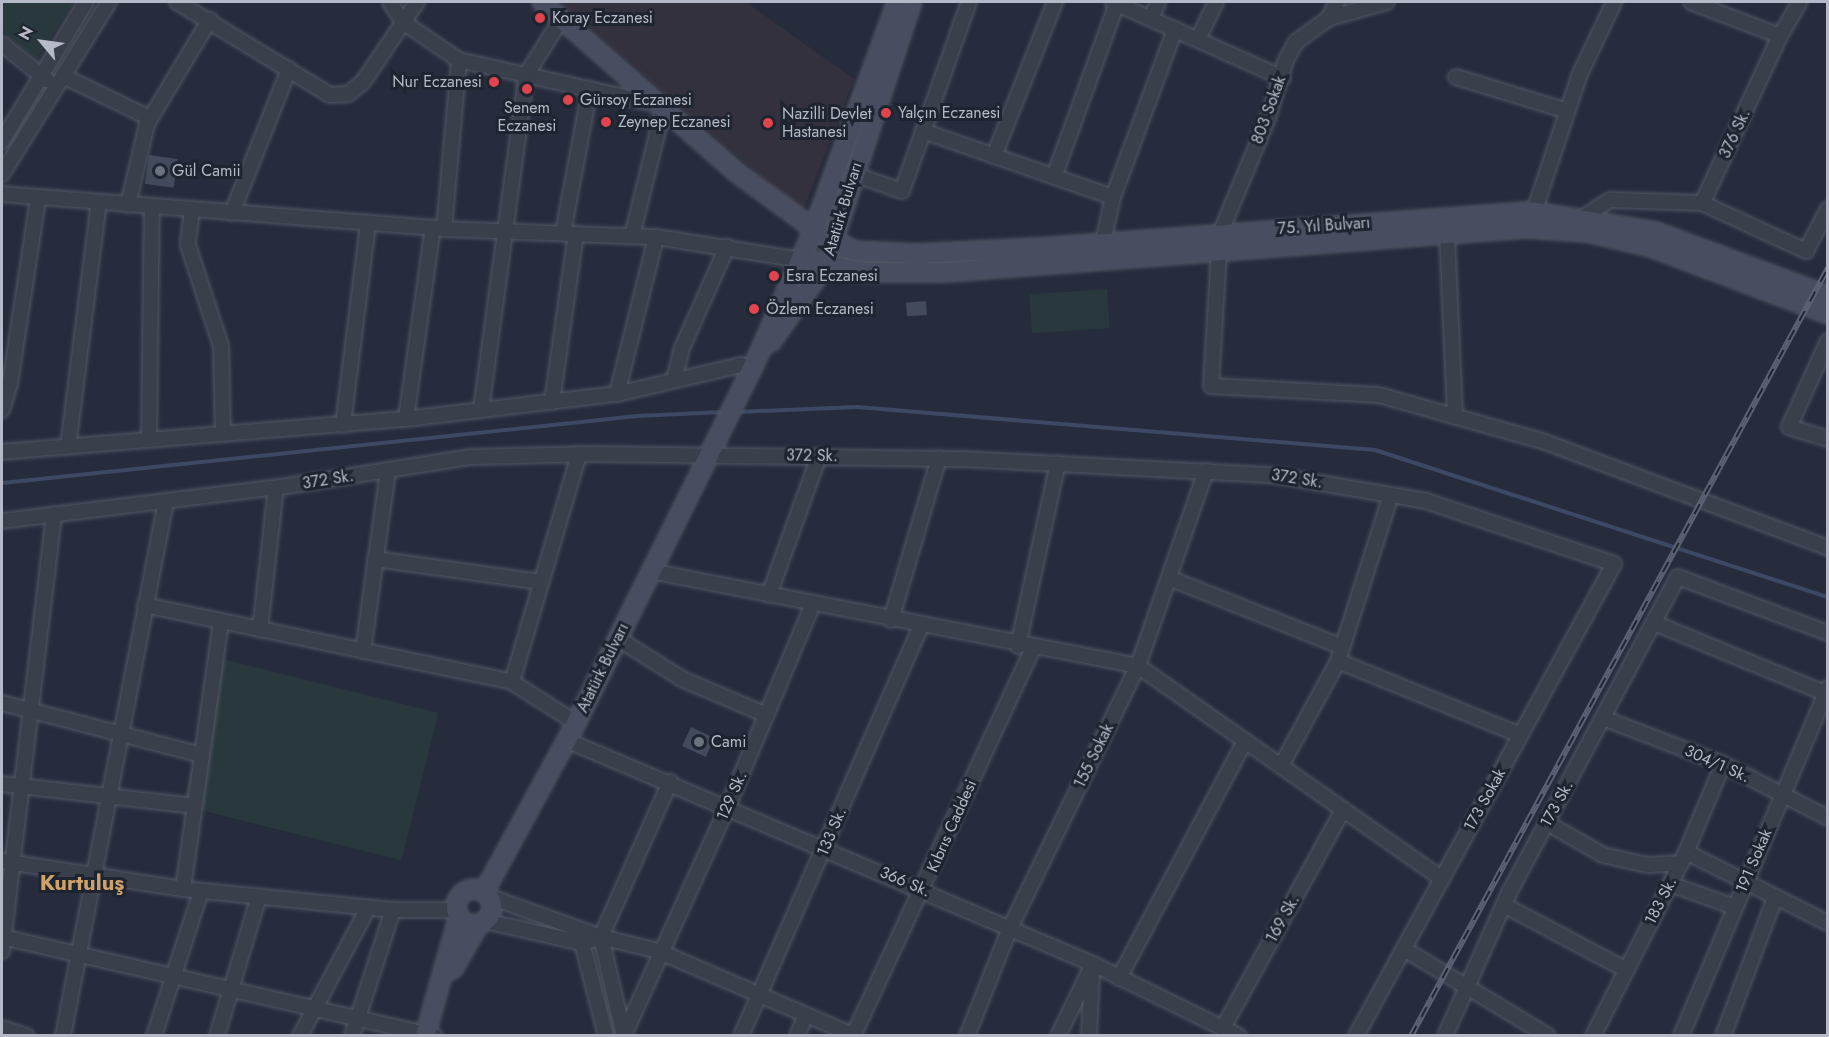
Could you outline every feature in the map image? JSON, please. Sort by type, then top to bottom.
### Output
[{"type":"main road","name":"75. Yıl Bulvarı","points":[[542,2],[664,106],[736,172],[814,229],[854,251],[917,254],[1103,242],[1220,241],[1527,228],[1587,232],[1651,248],[1827,314]]},
{"type":"main road","name":"Atatürk Bulvarı","points":[[486,894],[576,723],[710,447],[751,369],[814,229],[897,2]]},
{"type":"main road","name":"Atatürk Bulvarı","points":[[751,369],[825,266],[853,174],[912,2]]},
{"type":"main road","name":"75. Yıl Bulvarı","points":[[801,260],[864,272],[947,272],[1220,241],[1534,212],[1582,218],[1656,232],[1827,296]]},
{"type":"main road","points":[[463,893],[486,894],[491,910],[459,953],[429,1034],[463,893]]},
{"type":"main road","points":[[458,913],[467,924],[482,922]]},
{"type":"street","points":[[2,141],[86,2]]},
{"type":"street","points":[[2,174],[109,2]]},
{"type":"street","points":[[177,2],[210,19],[330,95],[348,94],[363,82],[417,2]]},
{"type":"street","points":[[390,2],[403,22],[459,60],[664,106],[632,236]]},
{"type":"street","points":[[853,174],[902,191],[969,2]]},
{"type":"street","points":[[994,156],[1055,2]]},
{"type":"street","points":[[1054,177],[1115,2],[1283,78]]},
{"type":"street","points":[[1151,18],[1158,2]]},
{"type":"street","points":[[1198,39],[1216,2]]},
{"type":"street","name":"803 Sokak","points":[[1337,2],[1329,18],[1296,42],[1220,241],[1211,386],[1379,395],[1455,417]]},
{"type":"street","points":[[1329,18],[1387,2]]},
{"type":"street","points":[[1534,212],[1567,111],[1614,2]]},
{"type":"street","points":[[1691,2],[1780,36]]},
{"type":"street","name":"376 Sk.","points":[[1702,203],[1780,36],[1800,2]]},
{"type":"street","points":[[481,410],[526,75],[562,18]]},
{"type":"street","points":[[128,205],[148,121],[210,19]]},
{"type":"street","points":[[1103,242],[1113,197],[1175,29]]},
{"type":"street","points":[[2,44],[41,76],[60,81],[148,121]]},
{"type":"street","points":[[406,420],[438,228],[459,60]]},
{"type":"street","points":[[232,213],[289,69]]},
{"type":"street","points":[[1456,77],[1567,111]]},
{"type":"street","points":[[552,402],[569,234],[590,89]]},
{"type":"street","points":[[923,131],[1113,197]]},
{"type":"street","points":[[2,194],[438,228],[656,237],[801,260]]},
{"type":"street","points":[[2,410],[10,384],[38,198]]},
{"type":"street","points":[[1582,218],[1610,200],[1702,203],[1806,250],[1827,209]]},
{"type":"street","points":[[68,447],[99,203]]},
{"type":"street","points":[[149,440],[152,207]]},
{"type":"street","points":[[192,210],[188,245],[221,346],[223,434]]},
{"type":"street","points":[[343,425],[368,223]]},
{"type":"street","points":[[1447,233],[1455,417],[1545,442],[1827,548]]},
{"type":"street","points":[[617,394],[656,237]]},
{"type":"street","points":[[674,380],[682,348],[727,247]]},
{"type":"street","points":[[1827,341],[1789,427],[1827,439]]},
{"type":"street","points":[[2,452],[406,420],[617,394],[741,365],[751,369]]},
{"type":"street","name":"372 Sk.","points":[[2,521],[276,488],[471,457],[710,447],[819,456],[939,458],[1273,475],[1426,501],[1614,564]]},
{"type":"street","points":[[512,682],[579,454]]},
{"type":"street","points":[[769,595],[819,456]]},
{"type":"street","points":[[891,620],[939,458]]},
{"type":"street","points":[[1018,646],[1058,464]]},
{"type":"street","points":[[363,651],[388,471]]},
{"type":"street","name":"155 Sokak","points":[[967,1035],[1010,928],[1138,666],[1206,471]]},
{"type":"street","points":[[260,630],[276,488]]},
{"type":"street","points":[[1281,766],[1340,654],[1391,495]]},
{"type":"street","points":[[63,1035],[76,952],[166,501]]},
{"type":"street","points":[[2,951],[7,862],[22,787],[54,514]]},
{"type":"street","points":[[375,559],[541,582]]},
{"type":"street","name":"173 Sokak","points":[[1356,1035],[1614,564]]},
{"type":"street","points":[[650,571],[1018,646],[1138,666],[1442,879]]},
{"type":"street","name":"173 Sk.","points":[[1445,1035],[1504,905],[1678,577],[1827,633]]},
{"type":"street","points":[[1169,578],[1520,735]]},
{"type":"street","name":"129 Sk.","points":[[624,1035],[638,1010],[658,951],[728,806],[813,604]]},
{"type":"street","points":[[145,605],[512,682],[576,723]]},
{"type":"street","points":[[183,889],[221,621]]},
{"type":"street","points":[[1654,623],[1826,690]]},
{"type":"street","name":"133 Sk.","points":[[741,1035],[921,626]]},
{"type":"street","points":[[617,638],[682,679],[767,715]]},
{"type":"street","name":"Kıbrıs Caddesi","points":[[854,1035],[1033,648]]},
{"type":"street","name":"191 Sokak","points":[[1681,1035],[1826,690]]},
{"type":"street","points":[[2,702],[202,755]]},
{"type":"street","name":"304/1 Sk.","points":[[1604,718],[1723,764],[1827,818]]},
{"type":"street","name":"366 Sk.","points":[[566,740],[728,806],[1093,964],[1239,1035]]},
{"type":"street","points":[[1119,978],[1245,741]]},
{"type":"street","name":"183 Sk.","points":[[1593,1035],[1683,857],[1723,764]]},
{"type":"street","points":[[624,1035],[601,937],[670,782]]},
{"type":"street","points":[[2,784],[195,806]]},
{"type":"street","name":"169 Sk.","points":[[1223,1028],[1343,810]]},
{"type":"street","points":[[1546,823],[1603,855],[1647,865],[1683,857],[1745,881],[1775,898],[1826,920]]},
{"type":"street","points":[[7,862],[183,889],[368,908],[458,913]]},
{"type":"street","points":[[1670,884],[1735,907]]},
{"type":"street","points":[[154,1035],[201,891]]},
{"type":"street","points":[[486,894],[601,937],[658,951],[805,1017],[854,1035]]},
{"type":"street","points":[[217,1035],[259,897]]},
{"type":"street","points":[[1723,1035],[1775,898]]},
{"type":"street","points":[[1504,905],[1626,970]]},
{"type":"street","points":[[300,1035],[368,908]]},
{"type":"street","points":[[352,1035],[393,910]]},
{"type":"street","points":[[482,922],[582,943],[601,937]]},
{"type":"street","points":[[2,937],[174,973],[429,1034]]},
{"type":"street","points":[[582,943],[606,1035]]},
{"type":"street","points":[[1404,949],[1548,1035]]},
{"type":"street","points":[[1058,1035],[1093,964]]},
{"type":"street","points":[[1089,1035],[1093,964]]},
{"type":"street","points":[[797,1035],[805,1017]]},
{"type":"street","points":[[2,1028],[27,1035]]},
{"type":"shaded area","points":[[2,2],[74,2],[37,59],[2,32]]},
{"type":"shaded area","name":"Nazilli Devlet Hastanesi","points":[[560,2],[746,2],[854,79],[802,213]]},
{"type":"shaded area","points":[[1107,289],[1110,328],[1032,333],[1029,294]]},
{"type":"shaded area","points":[[219,658],[438,713],[402,860],[182,805]]},
{"type":"building","name":"Gül Camii","points":[[149,155],[178,159],[174,188],[145,184]]},
{"type":"building","points":[[926,301],[927,315],[907,316],[906,302]]},
{"type":"building","name":"Cami","points":[[691,727],[715,738],[706,757],[682,746]]},
{"type":"waterway","points":[[737,412],[857,407],[1375,450],[1828,597]]},
{"type":"waterway","points":[[2,483],[637,416],[723,412]]},
{"type":"railway","points":[[1411,1036],[1828,268]]},
{"type":"place","name":"Koray Eczanesi","points":[[540,18]]},
{"type":"place","name":"Nur Eczanesi","points":[[494,82]]},
{"type":"place","name":"Senem Eczanesi","points":[[527,89]]},
{"type":"place","name":"Gürsoy Eczanesi","points":[[568,100]]},
{"type":"place","name":"Yalçın Eczanesi","points":[[886,113]]},
{"type":"place","name":"Zeynep Eczanesi","points":[[606,122]]},
{"type":"place","name":"Nazilli Devlet Hastanesi","points":[[768,123]]},
{"type":"place","name":"Gül Camii","points":[[160,171]]},
{"type":"place","name":"Esra Eczanesi","points":[[774,276]]},
{"type":"place","name":"Özlem Eczanesi","points":[[754,309]]},
{"type":"place","name":"Cami","points":[[699,742]]},
{"type":"district","name":"Kurtuluş","points":[[82,883]]}]
